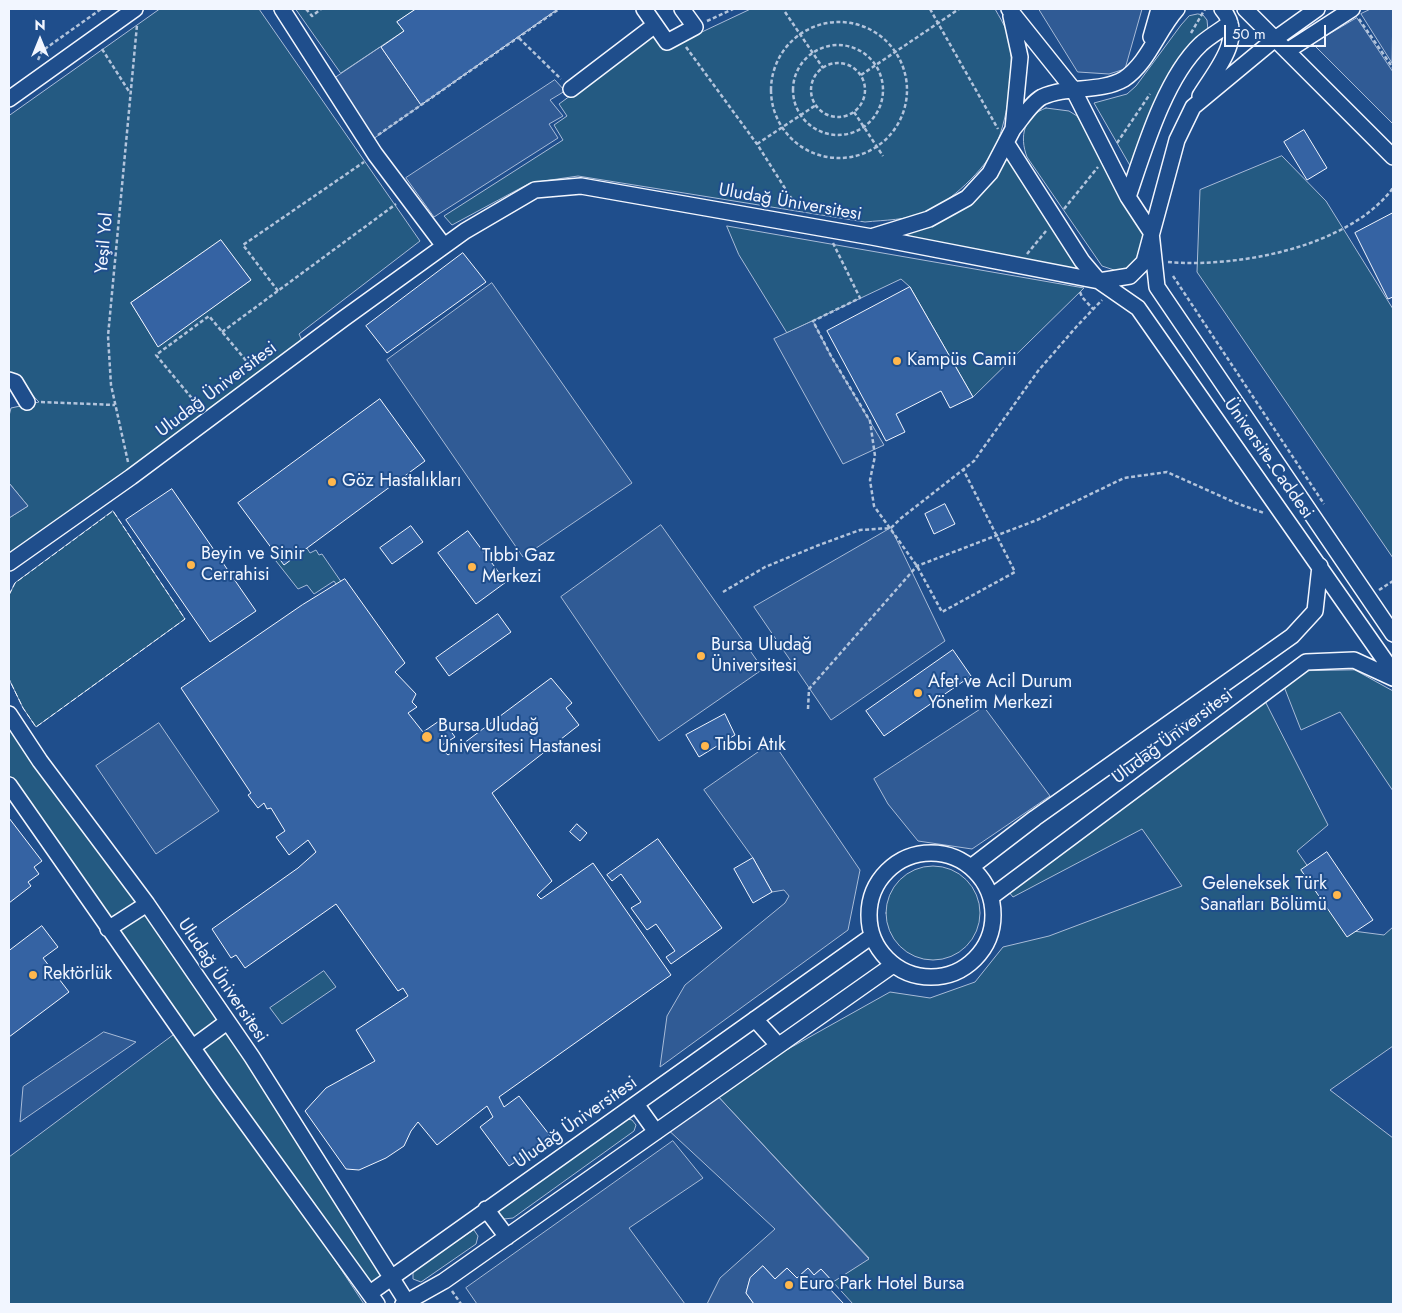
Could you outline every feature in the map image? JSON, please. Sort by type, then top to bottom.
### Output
[{"type":"street","points":[[282,9],[372,148],[444,246]]},
{"type":"street","points":[[644,9],[667,42],[695,27],[682,9]]},
{"type":"street","points":[[1014,128],[1041,98],[1073,89],[1114,84],[1126,78],[1142,63],[1159,9]]},
{"type":"street","points":[[1146,53],[1177,9]]},
{"type":"street","points":[[872,236],[1105,285],[1130,276],[1144,262],[1177,140],[1230,47],[1230,23],[1222,9]]},
{"type":"street","points":[[1245,9],[1393,157]]},
{"type":"street","points":[[1196,105],[1275,39],[1317,9]]},
{"type":"street","points":[[1288,51],[1351,9]]},
{"type":"street","name":"Uludağ Üniversitesi","points":[[1010,10],[1073,89],[1128,197],[1151,232]]},
{"type":"street","name":"Uludağ Üniversitesi","points":[[9,563],[131,477],[444,246],[535,190],[581,186],[872,236],[930,219],[966,198],[990,174],[1014,128],[1020,57],[1010,10]]},
{"type":"street","points":[[9,99],[95,38],[136,14]]},
{"type":"street","points":[[1128,197],[1149,135],[1182,69],[1201,44],[1230,23]]},
{"type":"street","points":[[571,89],[655,25]]},
{"type":"street","points":[[1007,144],[1082,261],[1105,285]]},
{"type":"street","name":"Üniversite Caddesi","points":[[1151,232],[1157,287],[1393,634]]},
{"type":"street","name":"Üniversite Caddesi","points":[[1105,285],[1138,308],[1283,512],[1393,672]]},
{"type":"street","points":[[9,380],[15,382],[27,402]]},
{"type":"street","name":"Uludağ Üniversitesi","points":[[971,867],[1035,818],[1292,636],[1315,611],[1320,566]]},
{"type":"street","name":"Uludağ Üniversitesi","points":[[990,896],[1306,662],[1354,660],[1393,678]]},
{"type":"street","name":"Uludağ Üniversitesi","points":[[9,714],[40,761],[147,904],[252,1057],[406,1304],[444,1282],[893,965]]},
{"type":"street","points":[[9,785],[108,929],[373,1298],[390,1277]]},
{"type":"street","points":[[939,853],[971,867],[983,881],[990,896],[993,916],[990,935],[980,952],[967,967],[949,975],[930,978],[911,975],[893,965],[880,953],[872,936],[868,919],[870,902],[876,885],[888,870],[903,857],[939,853]]},
{"type":"street","points":[[108,929],[147,904]]},
{"type":"street","name":"Uludağ Üniversitesi","points":[[390,1277],[872,936]]},
{"type":"street","points":[[755,1019],[778,1045]]},
{"type":"street","points":[[193,1046],[227,1022]]},
{"type":"street","points":[[636,1104],[656,1132]]},
{"type":"street","points":[[486,1210],[506,1237]]},
{"type":"path","points":[[29,85],[42,51],[97,10],[101,9]]},
{"type":"path","points":[[306,9],[312,16],[321,9]]},
{"type":"path","points":[[278,291],[244,245],[518,37],[559,9]]},
{"type":"path","points":[[695,27],[733,9]]},
{"type":"path","points":[[930,9],[1007,144]]},
{"type":"path","points":[[861,75],[959,9]]},
{"type":"path","points":[[1351,9],[1393,68]]},
{"type":"path","points":[[785,12],[823,68]]},
{"type":"path","name":"Yeşil Yol","points":[[131,477],[112,385],[108,336],[131,94],[136,14]]},
{"type":"path","points":[[851,22],[876,32],[896,51],[906,76],[907,103],[897,128],[878,147],[853,158],[826,158],[801,148],[782,130],[771,105],[771,78],[780,53],[799,34],[824,23],[851,22]]},
{"type":"path","points":[[678,36],[757,144],[808,225]]},
{"type":"path","points":[[518,37],[571,89]]},
{"type":"path","points":[[95,38],[131,94]]},
{"type":"path","points":[[828,45],[846,45],[863,52],[876,64],[883,81],[883,99],[877,115],[864,128],[847,135],[829,135],[813,129],[800,116],[793,100],[792,82],[799,65],[812,52],[828,45]]},
{"type":"path","points":[[833,64],[844,64],[853,68],[861,75],[865,84],[865,95],[861,105],[854,112],[844,116],[833,116],[824,112],[816,105],[812,95],[812,85],[816,75],[823,68],[833,64]]},
{"type":"path","points":[[757,144],[782,130],[816,105]]},
{"type":"path","points":[[854,112],[883,156]]},
{"type":"path","points":[[1154,261],[1220,263],[1296,249],[1357,221],[1376,208],[1393,188]]},
{"type":"path","points":[[222,332],[406,196]]},
{"type":"path","points":[[826,229],[860,298],[813,321],[831,356],[870,421],[875,456],[870,480],[874,506],[918,566],[942,612],[1015,572],[963,469]]},
{"type":"path","points":[[1173,276],[1326,507]]},
{"type":"path","points":[[723,592],[765,568],[819,545],[860,530],[891,528],[974,460],[989,442],[1038,371],[1077,326],[1105,285]]},
{"type":"path","points":[[209,419],[156,355],[209,316],[262,380]]},
{"type":"path","points":[[27,402],[116,405]]},
{"type":"path","points":[[808,709],[809,689],[918,566],[996,534],[1037,520],[1124,478],[1167,472],[1236,504],[1271,515],[1283,512]]},
{"type":"path","points":[[1375,581],[1384,596]]},
{"type":"shaded area","points":[[160,9],[259,9],[420,241],[299,334],[305,347],[9,563],[9,518],[28,506],[9,483],[9,416],[11,408],[39,402],[9,373],[9,116]],"holes":[[[221,241],[251,280],[158,346],[131,303]]]},
{"type":"shaded area","points":[[296,9],[416,9],[397,22],[404,31],[341,73]]},
{"type":"shaded area","points":[[751,9],[995,9],[1007,32],[1010,44],[1011,73],[1004,120],[991,154],[976,174],[945,202],[925,213],[895,219],[865,222],[578,176],[530,183],[452,225],[444,216],[563,140],[554,125],[567,116],[559,104],[652,36],[664,46],[674,45]]},
{"type":"shaded area","points":[[1039,9],[1142,9],[1125,69],[1109,74],[1078,72]]},
{"type":"shaded area","points":[[1371,9],[1393,9],[1392,63],[1361,14]]},
{"type":"shaded area","points":[[1203,15],[1207,20],[1208,30],[1132,169],[1094,103],[1127,94],[1136,86],[1181,25],[1189,16]]},
{"type":"shaded area","points":[[1357,18],[1393,72],[1393,124],[1313,44]]},
{"type":"shaded area","points":[[381,47],[421,105],[369,142],[329,82]]},
{"type":"shaded area","points":[[555,80],[565,91],[550,100],[563,116],[549,124],[558,138],[434,217],[406,178]]},
{"type":"shaded area","points":[[1046,108],[1069,111],[1077,116],[1151,232],[1144,262],[1120,272],[1102,266],[1027,157],[1024,142],[1025,128],[1033,116]]},
{"type":"shaded area","points":[[1007,144],[1099,281],[872,237],[966,198]]},
{"type":"shaded area","points":[[1282,156],[1326,201],[1393,309],[1393,558],[1197,272],[1200,190]]},
{"type":"shaded area","points":[[727,226],[1084,288],[973,397],[910,287],[901,279],[787,333],[739,255]]},
{"type":"shaded area","points":[[492,283],[632,483],[523,557],[387,360]]},
{"type":"shaded area","points":[[813,321],[831,356],[884,445],[843,464],[774,339]]},
{"type":"shaded area","points":[[9,483],[28,506],[9,518]]},
{"type":"shaded area","points":[[113,511],[185,619],[36,727],[23,708],[9,679],[9,595],[15,583]]},
{"type":"shaded area","points":[[661,525],[763,669],[659,741],[561,597]]},
{"type":"shaded area","points":[[891,528],[945,641],[831,720],[754,607]]},
{"type":"shaded area","points":[[303,542],[310,553],[316,550],[319,555],[322,554],[395,660],[391,665],[334,581],[314,594],[307,585],[298,589],[276,561]]},
{"type":"shaded area","points":[[1355,670],[1393,691],[1393,791],[1340,712],[1301,730],[1283,684],[1301,671]]},
{"type":"shaded area","points":[[1265,701],[1328,825],[1297,851],[1353,931],[1384,935],[1393,927],[1393,1046],[1330,1090],[1393,1138],[1393,1304],[853,1304],[833,1282],[869,1258],[713,1091],[890,992],[930,998],[975,982],[1003,947],[1049,936],[1182,886],[1142,829],[1013,897],[1008,891]]},
{"type":"shaded area","points":[[984,707],[1050,796],[972,849],[918,841],[888,804],[874,779]]},
{"type":"shaded area","points":[[9,714],[147,904],[390,1277],[369,1284],[227,1097],[364,1304],[9,1304],[9,1157],[181,1029],[9,785]]},
{"type":"shaded area","points":[[159,723],[219,811],[156,854],[96,766]]},
{"type":"shaded area","points":[[773,742],[860,870],[848,930],[660,1067],[667,1016],[685,985],[785,903],[789,896],[784,890],[772,892],[753,858],[704,790]]},
{"type":"shaded area","points":[[933,866],[951,869],[966,880],[977,895],[980,913],[977,931],[966,946],[951,957],[933,960],[915,957],[900,946],[889,931],[886,913],[889,895],[900,880],[915,869]]},
{"type":"shaded area","points":[[324,971],[336,987],[282,1024],[270,1008]]},
{"type":"shaded area","points":[[104,1032],[136,1042],[20,1122],[23,1087]]},
{"type":"shaded area","points":[[713,1091],[869,1259],[833,1282],[821,1269],[814,1275],[808,1268],[797,1278],[787,1268],[775,1279],[763,1266],[750,1279],[746,1293],[754,1304],[707,1304],[720,1278],[775,1229],[664,1126]]},
{"type":"shaded area","points":[[628,1119],[632,1120],[636,1125],[634,1131],[513,1218],[504,1219],[499,1217],[499,1206]]},
{"type":"shaded area","points":[[673,1141],[703,1178],[629,1228],[685,1304],[477,1304],[466,1288]]},
{"type":"shaded area","points":[[474,1230],[478,1236],[476,1244],[421,1282],[413,1279],[413,1271]]},
{"type":"building","points":[[416,9],[558,9],[421,105],[381,47],[404,31],[397,22]]},
{"type":"building","points":[[1304,130],[1327,168],[1307,180],[1284,142]]},
{"type":"building","points":[[1393,213],[1393,297],[1388,299],[1355,233]]},
{"type":"building","points":[[221,240],[251,280],[158,347],[131,303]]},
{"type":"building","points":[[463,253],[486,282],[387,353],[366,326]]},
{"type":"building","name":"Kampüs Camii","points":[[910,287],[973,397],[950,408],[941,391],[896,414],[905,432],[886,441],[827,331]]},
{"type":"building","name":"Göz Hastalıkları","points":[[380,399],[425,461],[284,565],[238,503]]},
{"type":"building","name":"Beyin ve Sinir Cerrahisi","points":[[172,489],[256,611],[210,642],[126,520]]},
{"type":"building","points":[[945,504],[955,524],[934,534],[925,514]]},
{"type":"building","points":[[411,526],[423,542],[392,564],[380,548]]},
{"type":"building","name":"Tıbbi Gaz Merkezi","points":[[468,531],[506,582],[476,604],[438,553]]},
{"type":"building","points":[[345,579],[405,663],[395,672],[416,694],[412,702],[417,707],[408,713],[423,732],[442,719],[455,737],[439,747],[448,755],[551,678],[572,703],[566,708],[579,725],[492,793],[552,881],[537,895],[541,899],[593,863],[671,975],[499,1097],[504,1107],[519,1096],[552,1138],[509,1166],[480,1127],[493,1117],[487,1106],[437,1145],[418,1122],[411,1131],[404,1146],[386,1158],[359,1170],[346,1169],[305,1111],[326,1088],[375,1061],[356,1030],[408,996],[403,988],[398,991],[336,904],[245,968],[236,955],[231,958],[212,929],[298,868],[316,852],[308,840],[289,855],[276,837],[285,831],[271,808],[267,809],[264,803],[258,808],[248,795],[251,793],[181,688],[302,605]]},
{"type":"building","points":[[498,614],[511,632],[449,676],[436,658]]},
{"type":"building","name":"Afet ve Acil Durum Yönetim Merkezi","points":[[953,650],[971,676],[884,736],[866,711]]},
{"type":"building","name":"Tıbbi Atık","points":[[725,714],[735,735],[699,757],[686,735]]},
{"type":"building","points":[[9,818],[42,861],[34,867],[39,874],[28,882],[31,886],[9,903]]},
{"type":"building","points":[[577,824],[587,833],[580,841],[570,832]]},
{"type":"building","points":[[658,839],[722,928],[671,964],[666,957],[675,951],[656,924],[647,930],[631,908],[641,902],[621,874],[612,881],[607,875]]},
{"type":"building","name":"Geleneksek Türk Sanatları Bölümü","points":[[1327,852],[1373,920],[1347,937],[1301,870]]},
{"type":"building","points":[[753,858],[772,892],[753,903],[734,869]]},
{"type":"building","name":"Rektörlük","points":[[42,926],[58,947],[43,958],[69,992],[9,1037],[9,951]]},
{"type":"building","name":"Euro Park Hotel Bursa","points":[[763,1266],[775,1279],[787,1268],[797,1278],[808,1268],[814,1275],[821,1269],[833,1282],[828,1287],[844,1304],[754,1304],[746,1293],[750,1278]]},
{"type":"fence","points":[[9,595],[15,583],[113,511],[185,619],[36,727],[23,708],[9,679]]},
{"type":"place","name":"Kampüs Camii","points":[[897,361]]},
{"type":"place","name":"Göz Hastalıkları","points":[[332,482]]},
{"type":"place","name":"Beyin ve Sinir Cerrahisi","points":[[191,565]]},
{"type":"place","name":"Tıbbi Gaz Merkezi","points":[[472,567]]},
{"type":"place","name":"Bursa Uludağ Üniversitesi","points":[[701,656]]},
{"type":"place","name":"Afet ve Acil Durum Yönetim Merkezi","points":[[918,693]]},
{"type":"place","name":"Bursa Uludağ Üniversitesi Hastanesi","points":[[427,737]]},
{"type":"place","name":"Tıbbi Atık","points":[[705,746]]},
{"type":"place","name":"Geleneksek Türk Sanatları Bölümü","points":[[1337,895]]},
{"type":"place","name":"Rektörlük","points":[[33,975]]},
{"type":"place","name":"Euro Park Hotel Bursa","points":[[789,1285]]}]
